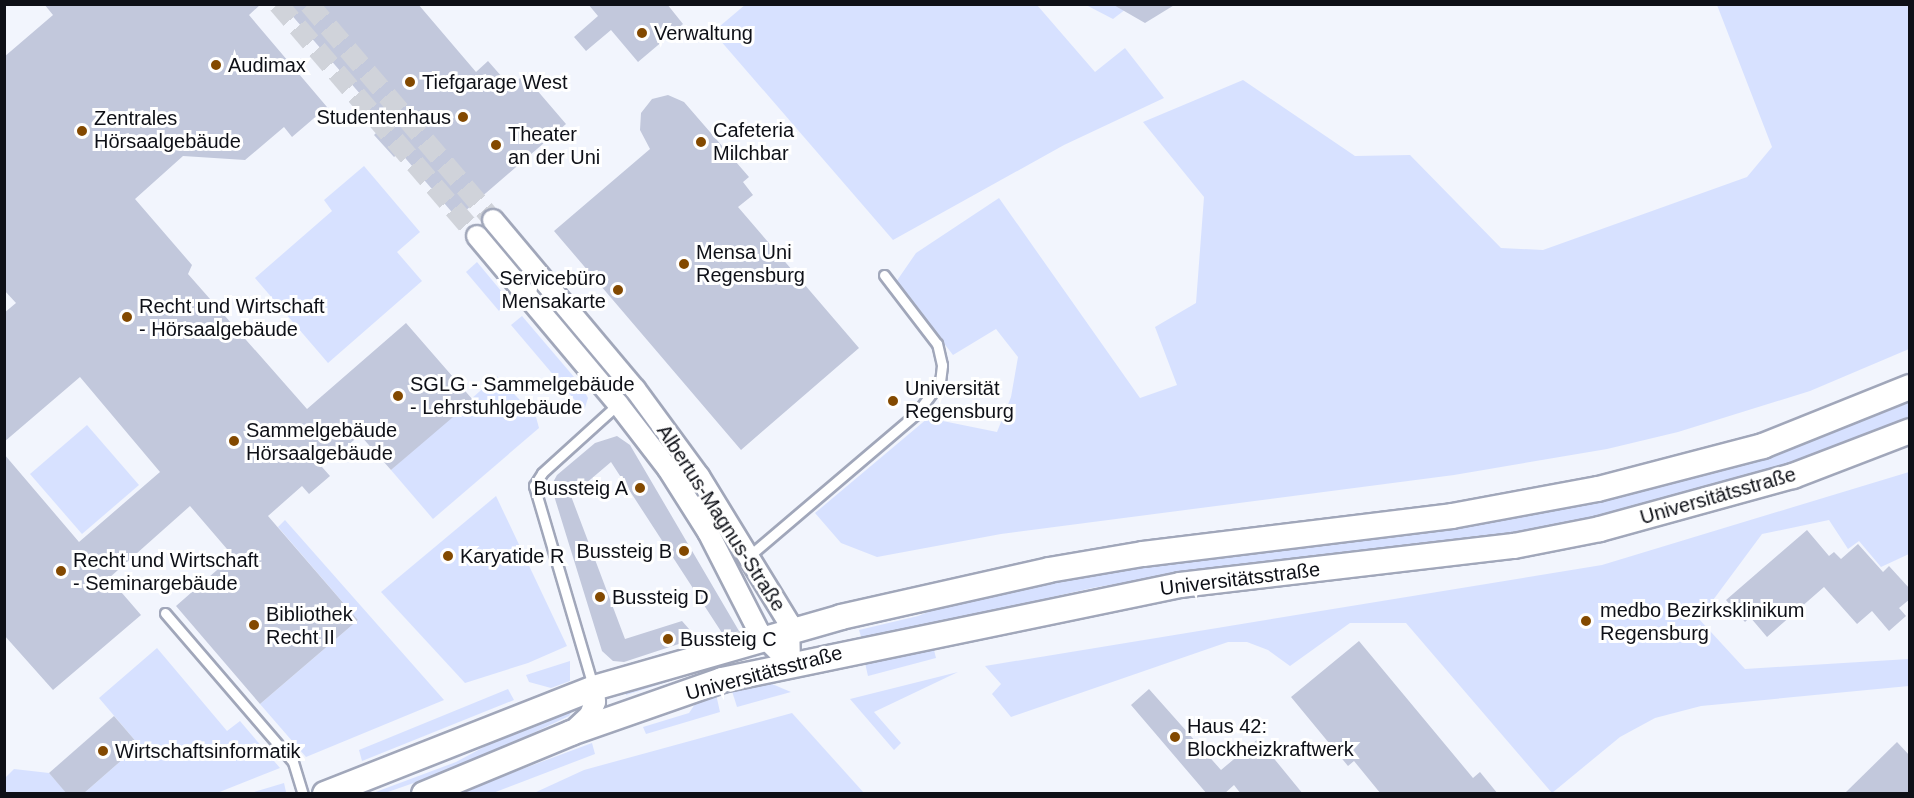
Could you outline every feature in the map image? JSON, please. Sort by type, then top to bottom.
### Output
[{"type":"street","name":"Albertus-Magnus-Straße","points":[[493,220],[635,389],[699,476],[792,631],[790,663]]},
{"type":"street","name":"Albertus-Magnus-Straße","points":[[477,236],[618,404],[688,499],[765,639],[790,663]]},
{"type":"street","name":"Universitätsstraße","points":[[325,794],[594,688],[792,631],[1049,570],[1143,554],[1452,516],[1598,489],[1762,446],[1910,387]]},
{"type":"street","points":[[618,404],[635,389]]},
{"type":"street","name":"Universitätsstraße","points":[[424,794],[571,733],[722,680],[790,663],[1180,585],[1514,546],[1589,531],[1793,476],[1910,431]]},
{"type":"street","name":"Universitätsstraße","points":[[571,733],[590,715],[595,702],[594,688]]},
{"type":"lane","points":[[749,556],[916,414],[940,382],[942,365],[937,344],[884,275]]},
{"type":"lane","points":[[594,688],[534,486],[548,467],[618,404]]},
{"type":"lane","points":[[165,613],[293,762],[303,794]]},
{"type":"shaded area","points":[[746,4],[1037,5],[1095,72],[1125,48],[1164,98],[1064,145],[893,240],[713,32]]},
{"type":"shaded area","points":[[1086,5],[1122,5],[1126,9],[1113,19]]},
{"type":"shaded area","points":[[1717,5],[1909,5],[1909,349],[1810,391],[1678,432],[1607,449],[1454,475],[1001,534],[877,557],[841,543],[815,513],[928,418],[997,432],[1011,397],[1018,357],[996,329],[953,355],[896,282],[916,253],[999,198],[1140,398],[1177,385],[1155,327],[1196,303],[1204,197],[1143,122],[1243,80],[1355,156],[1410,155],[1501,248],[1543,250],[1747,177],[1772,147]]},
{"type":"shaded area","points":[[364,166],[420,232],[397,252],[422,281],[328,363],[255,278],[332,211],[324,200]]},
{"type":"shaded area","points":[[477,262],[507,298],[499,311],[466,272]]},
{"type":"shaded area","points":[[522,316],[580,384],[588,398],[584,411],[511,325]]},
{"type":"shaded area","points":[[497,376],[536,417],[539,428],[433,519],[391,470]]},
{"type":"shaded area","points":[[1909,403],[1909,420],[1777,470],[1596,519],[1452,542],[1192,571],[1092,588],[862,640],[859,630],[918,616],[957,600],[1085,573],[1521,516],[1598,501],[1768,456]]},
{"type":"shaded area","points":[[87,425],[139,485],[82,534],[30,474]]},
{"type":"shaded area","points":[[1909,472],[1909,554],[1881,567],[1859,541],[1848,549],[1829,520],[1762,534],[1699,619],[1745,669],[1909,659],[1909,686],[1701,706],[1655,718],[1620,737],[1552,793],[1406,623],[1350,623],[1290,666],[1268,650],[1247,642],[1228,642],[1011,717],[992,694],[1001,684],[985,666],[1602,565]]},
{"type":"shaded area","points":[[496,496],[567,646],[528,663],[465,683],[381,592]]},
{"type":"shaded area","points":[[285,520],[444,700],[306,757],[260,704],[358,620],[278,527]]},
{"type":"shaded area","points":[[933,646],[936,658],[868,676],[865,663]]},
{"type":"shaded area","points":[[157,648],[227,731],[240,721],[280,768],[217,793],[83,794],[139,745],[99,698]]},
{"type":"shaded area","points":[[570,661],[570,681],[551,688],[529,682],[526,675]]},
{"type":"shaded area","points":[[691,668],[692,674],[626,695],[624,689]]},
{"type":"shaded area","points":[[958,672],[874,712],[901,743],[894,750],[850,699]]},
{"type":"shaded area","points":[[758,678],[791,692],[737,707],[731,688]]},
{"type":"shaded area","points":[[508,689],[514,700],[362,761],[359,750]]},
{"type":"shaded area","points":[[716,694],[720,712],[646,734],[643,727],[689,713],[699,698]]},
{"type":"shaded area","points":[[575,706],[569,716],[468,764],[385,793],[373,793],[456,762],[508,734]]},
{"type":"shaded area","points":[[792,713],[864,793],[534,793],[584,770]]},
{"type":"shaded area","points":[[592,743],[595,754],[493,793],[455,794]]},
{"type":"shaded area","points":[[14,769],[49,773],[67,793],[5,793],[4,779]]},
{"type":"shaded area","points":[[284,783],[286,792],[251,793]]},
{"type":"building","points":[[44,4],[261,4],[249,15],[327,107],[292,137],[284,127],[245,160],[183,156],[135,199],[192,265],[188,274],[307,409],[406,323],[473,400],[391,470],[360,435],[322,467],[330,476],[309,494],[302,486],[268,516],[358,620],[260,704],[176,606],[233,556],[190,506],[109,578],[141,615],[53,690],[4,635],[4,454],[79,542],[160,472],[80,377],[4,442],[4,313],[16,303],[4,290],[4,57],[53,15]]},
{"type":"building","name":"Studentenhaus","points":[[282,4],[418,4],[476,72],[488,61],[510,86],[524,75],[566,124],[457,218],[400,152],[394,157],[374,135],[378,131],[360,110],[368,103]]},
{"type":"building","name":"Verwaltung","points":[[588,4],[667,4],[683,24],[638,62],[611,30],[586,51],[574,37],[598,16]]},
{"type":"building","points":[[1112,4],[1176,4],[1145,23]]},
{"type":"building","name":"Mensa Uni Regensburg","points":[[668,95],[684,102],[749,177],[743,182],[753,195],[738,207],[859,348],[741,450],[554,231],[650,149],[640,130],[641,113],[652,99]]},
{"type":"building","points":[[617,436],[630,445],[739,631],[724,636],[611,462],[571,496],[625,639],[682,621],[697,638],[624,662],[613,661],[602,651],[551,486],[557,475],[595,443]]},
{"type":"building","points":[[1807,530],[1829,556],[1834,552],[1841,559],[1858,544],[1883,572],[1889,566],[1910,589],[1910,599],[1899,608],[1906,616],[1889,631],[1872,611],[1857,624],[1824,587],[1767,637],[1750,617],[1745,622],[1726,600]]},
{"type":"building","points":[[1359,641],[1473,778],[1480,772],[1498,794],[1381,794],[1354,761],[1348,766],[1291,697]]},
{"type":"building","points":[[1149,689],[1221,770],[1258,739],[1303,794],[1241,794],[1234,785],[1224,794],[1207,794],[1131,705]]},
{"type":"building","name":"Wirtschaftsinformatik","points":[[114,716],[139,745],[83,794],[67,794],[49,773]]},
{"type":"building","points":[[1897,742],[1910,756],[1910,794],[1844,794]]},
{"type":"tunnel","points":[[278,4],[477,236]]},
{"type":"tunnel","points":[[309,4],[493,220]]},
{"type":"place","name":"Verwaltung","points":[[642,33]]},
{"type":"place","name":"Audimax","points":[[216,65]]},
{"type":"place","name":"Tiefgarage West","points":[[410,82]]},
{"type":"place","name":"Studentenhaus","points":[[463,117]]},
{"type":"place","name":"Zentrales Hörsaalgebäude","points":[[82,131]]},
{"type":"place","name":"Cafeteria Milchbar","points":[[701,142]]},
{"type":"place","name":"Theater an der Uni","points":[[496,145]]},
{"type":"place","name":"Mensa Uni Regensburg","points":[[684,264]]},
{"type":"place","name":"Servicebüro Mensakarte","points":[[618,290]]},
{"type":"place","name":"Recht und Wirtschaft - Hörsaalgebäude","points":[[127,317]]},
{"type":"place","name":"SGLG - Sammelgebäude - Lehrstuhlgebäude","points":[[398,396]]},
{"type":"place","name":"Universität Regensburg","points":[[893,401]]},
{"type":"place","name":"Sammelgebäude Hörsaalgebäude","points":[[234,441]]},
{"type":"place","name":"Bussteig A","points":[[640,488]]},
{"type":"place","name":"Bussteig B","points":[[684,551]]},
{"type":"place","name":"Karyatide R","points":[[448,556]]},
{"type":"place","name":"Recht und Wirtschaft - Seminargebäude","points":[[61,571]]},
{"type":"place","name":"Bussteig D","points":[[600,597]]},
{"type":"place","name":"medbo Bezirksklinikum Regensburg","points":[[1586,621]]},
{"type":"place","name":"Bibliothek Recht II","points":[[254,625]]},
{"type":"place","name":"Bussteig C","points":[[668,639]]},
{"type":"place","name":"Haus 42: Blockheizkraftwerk","points":[[1175,737]]},
{"type":"place","name":"Wirtschaftsinformatik","points":[[103,751]]}]
